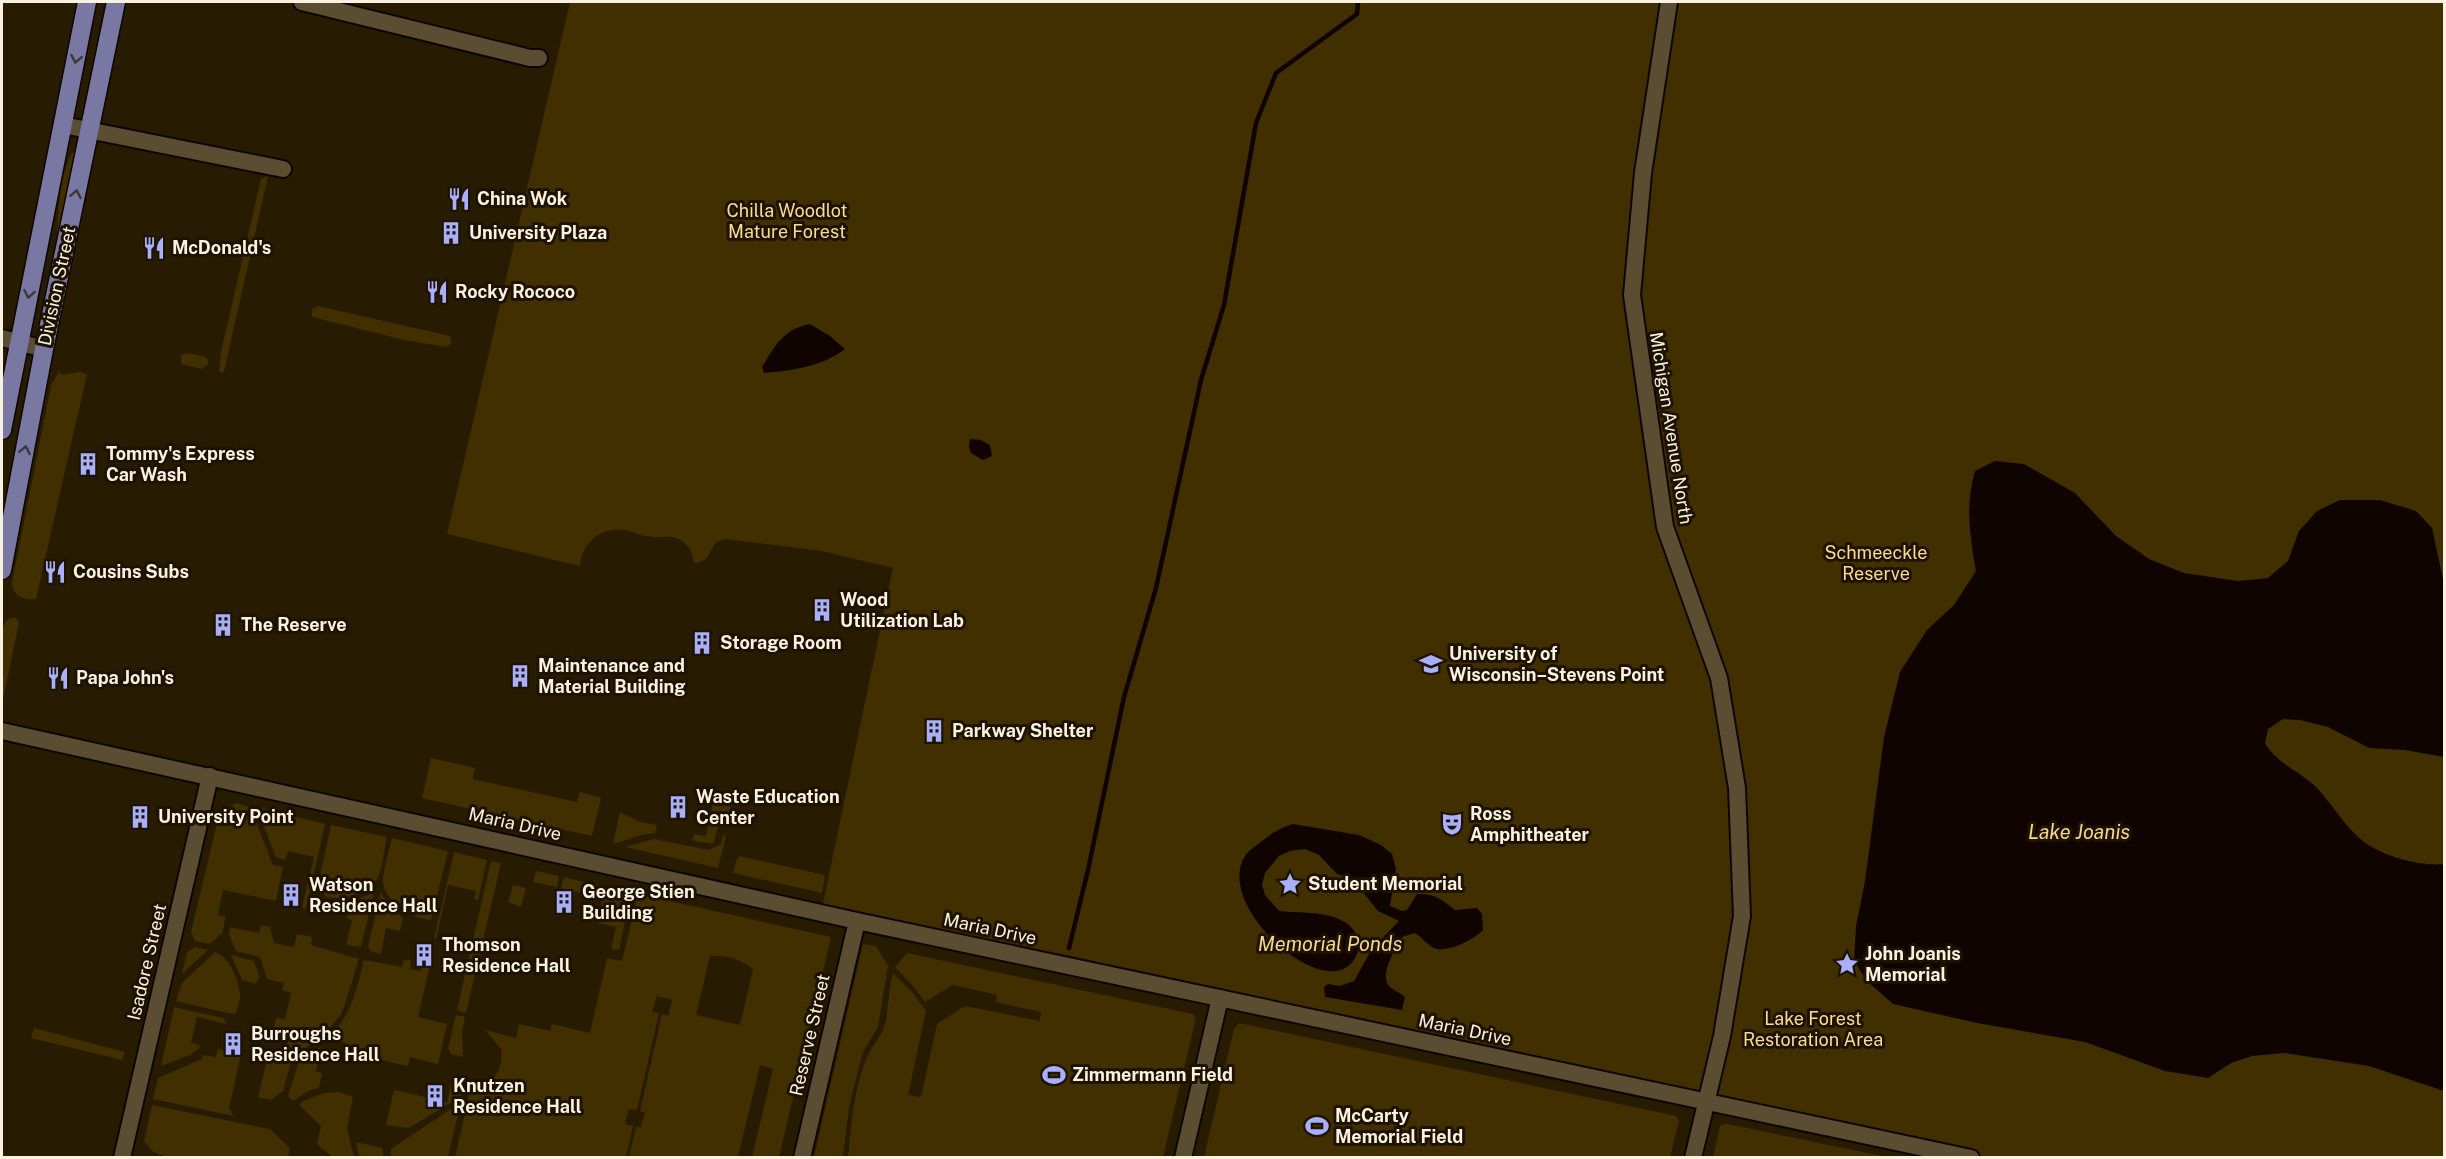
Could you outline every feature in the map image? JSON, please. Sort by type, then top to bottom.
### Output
[{"type":"main road","name":"Division Street","points":[[2,430],[87,2]]},
{"type":"main road","name":"Division Street","points":[[2,570],[44,349],[116,2]]},
{"type":"street","points":[[302,2],[530,58],[539,58]]},
{"type":"street","name":"Michigan Avenue North","points":[[1669,2],[1643,173],[1632,296],[1665,527],[1719,678],[1737,788],[1742,916],[1722,1036],[1693,1158]]},
{"type":"street","points":[[63,125],[283,169]]},
{"type":"street","points":[[2,338],[44,349]]},
{"type":"street","name":"Maria Drive","points":[[2,731],[857,921],[1971,1158]]},
{"type":"street","name":"Isadore Street","points":[[122,1158],[210,776]]},
{"type":"street","name":"Reserve Street","points":[[802,1158],[857,921]]},
{"type":"street","points":[[1183,1158],[1220,998]]},
{"type":"green space","name":"Schmeeckle Reserve","points":[[570,2],[2444,2],[2444,1157],[1972,1157],[821,913],[893,568],[822,551],[726,539],[716,542],[706,559],[698,563],[694,562],[687,546],[676,538],[645,536],[625,530],[608,531],[594,538],[584,550],[580,566],[447,534]]},
{"type":"green space","points":[[75,152],[58,245],[56,245],[64,175],[67,163],[72,153]]},
{"type":"green space","points":[[268,176],[224,372],[221,373],[219,371],[221,352],[261,179]]},
{"type":"green space","points":[[318,306],[450,336],[452,342],[447,347],[404,340],[312,317],[312,309]]},
{"type":"green space","points":[[187,353],[206,357],[209,363],[202,369],[181,364],[181,355]]},
{"type":"green space","points":[[60,370],[60,375],[80,372],[87,374],[36,599],[28,599],[20,597],[14,591],[12,583],[51,385]]},
{"type":"green space","points":[[16,618],[19,623],[2,704],[2,629],[6,621]]},
{"type":"green space","points":[[431,758],[475,768],[473,779],[577,802],[580,792],[601,798],[592,836],[422,798]]},
{"type":"green space","points":[[715,793],[729,802],[727,827],[718,827],[713,844],[692,840],[694,834],[706,836]]},
{"type":"green space","points":[[236,803],[250,807],[273,865],[283,867],[276,901],[223,890],[218,915],[226,917],[222,933],[210,944],[195,941],[191,932],[219,815]]},
{"type":"green space","points":[[256,807],[325,824],[306,909],[302,908],[314,857],[288,851],[285,860],[276,857]]},
{"type":"green space","points":[[620,812],[640,822],[657,825],[655,833],[613,844]]},
{"type":"green space","points":[[331,825],[387,837],[379,875],[368,889],[361,893],[331,898],[325,896],[318,885]]},
{"type":"green space","points":[[723,835],[726,836],[718,868],[625,847],[654,839],[709,850],[721,844]]},
{"type":"green space","points":[[392,838],[448,851],[431,920],[416,917],[400,908],[384,887],[384,869]]},
{"type":"green space","points":[[454,852],[487,860],[478,900],[474,899],[476,891],[448,885],[436,939],[434,939]]},
{"type":"green space","points":[[739,856],[825,875],[822,893],[733,873]]},
{"type":"green space","points":[[491,861],[501,863],[466,1013],[457,1010]]},
{"type":"green space","points":[[536,871],[559,876],[557,887],[533,882]]},
{"type":"green space","points":[[564,877],[588,883],[585,894],[561,888]]},
{"type":"green space","points":[[593,884],[631,893],[619,950],[611,949],[616,927],[598,923],[603,899],[590,895]]},
{"type":"green space","points":[[513,885],[526,888],[521,907],[508,902]]},
{"type":"green space","points":[[374,892],[361,947],[346,945],[352,920],[347,918],[351,903]]},
{"type":"green space","points":[[381,892],[388,906],[403,918],[400,931],[386,928],[381,954],[370,951],[368,946]]},
{"type":"green space","points":[[638,894],[831,937],[779,1157],[752,1157],[773,1069],[760,1065],[738,1157],[629,1157],[636,1127],[641,1127],[645,1113],[640,1111],[662,1014],[668,1016],[672,1000],[657,996],[652,1012],[659,1013],[637,1110],[629,1109],[625,1124],[633,1126],[626,1157],[455,1157],[471,1087],[491,1080],[499,1070],[501,1063],[501,1049],[485,1030],[516,1038],[519,1024],[550,1031],[552,1024],[590,1033],[607,958],[622,961]],"holes":[[[710,956],[733,958],[753,969],[740,1025],[696,1015]]]},
{"type":"green space","points":[[261,925],[270,927],[274,943],[294,947],[297,934],[312,937],[311,945],[359,959],[342,1013],[327,1032],[292,1058],[283,1091],[271,1100],[258,1097],[268,1055],[286,1049],[289,1036],[273,1033],[276,1018],[285,1019],[291,993],[282,990],[284,983],[267,979],[260,957],[236,951],[229,934],[230,927],[259,933]]},
{"type":"green space","points":[[863,944],[876,946],[888,966],[878,1027],[863,1052],[849,1107],[843,1157],[814,1157]]},
{"type":"green space","points":[[195,947],[208,950],[182,974],[187,952]]},
{"type":"green space","points":[[215,952],[225,959],[236,978],[240,998],[236,1013],[176,1001],[182,983]]},
{"type":"green space","name":"Zimmermann Field","points":[[907,953],[1193,1014],[1196,1018],[1163,1157],[848,1157],[859,1081],[867,1057],[885,1024],[893,973],[912,992],[926,1011],[908,1095],[921,1097],[937,1024],[965,1006],[1040,1021],[1041,1012],[996,1002],[997,995],[953,985],[925,1002],[895,967]]},
{"type":"green space","points":[[231,955],[254,961],[260,978],[256,984],[242,980]]},
{"type":"green space","points":[[404,959],[411,961],[410,969],[421,971],[423,963],[430,965],[418,1017],[447,1024],[438,1064],[410,1057],[408,1066],[344,1052],[346,1043],[327,1038],[348,1012],[364,960],[402,967]]},
{"type":"green space","points":[[174,1007],[223,1018],[227,1024],[197,1017],[191,1043],[200,1045],[199,1048],[190,1055],[161,1066]]},
{"type":"green space","points":[[456,1015],[465,1017],[462,1033],[463,1057],[451,1054],[448,1048]]},
{"type":"green space","points":[[1239,1023],[1676,1116],[1679,1121],[1670,1157],[1204,1157],[1234,1029]]},
{"type":"green space","points":[[34,1028],[125,1052],[122,1060],[31,1038]]},
{"type":"green space","points":[[321,1046],[316,1072],[322,1073],[319,1088],[308,1091],[293,1101],[288,1096],[298,1064]]},
{"type":"green space","points":[[218,1049],[241,1054],[229,1109],[234,1116],[153,1099],[158,1078],[202,1059],[203,1055],[216,1057]]},
{"type":"green space","points":[[453,1076],[463,1083],[460,1097],[409,1128],[386,1125],[394,1090],[447,1102]]},
{"type":"green space","points":[[339,1092],[353,1097],[347,1128],[354,1157],[332,1157],[317,1144],[321,1126],[300,1106],[301,1102],[324,1093]]},
{"type":"green space","points":[[152,1105],[270,1129],[290,1148],[288,1157],[167,1157],[153,1152],[144,1141]]},
{"type":"green space","points":[[457,1105],[460,1106],[448,1157],[391,1157],[391,1149]]},
{"type":"green space","points":[[1725,1124],[1887,1157],[1713,1157],[1720,1126]]},
{"type":"green space","points":[[356,1142],[382,1148],[384,1157],[359,1157]]},
{"type":"water","points":[[810,324],[830,336],[845,349],[817,364],[764,373],[762,367],[781,339],[793,330]]},
{"type":"water","points":[[970,439],[981,440],[990,445],[992,456],[983,460],[971,453]]},
{"type":"water","name":"Lake Joanis","points":[[1995,461],[2024,464],[2075,493],[2116,536],[2149,559],[2184,573],[2238,581],[2268,578],[2288,561],[2299,531],[2317,511],[2340,500],[2380,500],[2416,511],[2432,528],[2444,584],[2444,757],[2405,750],[2369,748],[2328,727],[2300,720],[2283,719],[2268,729],[2265,743],[2282,762],[2317,788],[2350,829],[2373,848],[2409,861],[2444,864],[2444,1091],[2369,1066],[2284,1053],[2252,1056],[2231,1063],[2208,1078],[2165,1071],[2085,1042],[1977,1023],[1893,1004],[1867,981],[1854,961],[1856,926],[1865,881],[1884,737],[1900,672],[1927,630],[1954,605],[1976,571],[1969,521],[1972,483],[1975,471]]},
{"type":"water","name":"Memorial Ponds","points":[[1293,824],[1359,835],[1381,845],[1392,854],[1396,869],[1390,906],[1402,911],[1407,910],[1417,894],[1433,896],[1455,910],[1477,908],[1482,914],[1483,930],[1467,941],[1446,949],[1434,948],[1415,933],[1402,937],[1387,968],[1386,981],[1389,986],[1405,997],[1402,1010],[1325,997],[1324,987],[1328,984],[1340,986],[1354,981],[1372,949],[1399,921],[1378,911],[1353,880],[1337,874],[1319,855],[1305,849],[1290,851],[1279,856],[1265,873],[1262,885],[1265,895],[1279,911],[1320,914],[1340,919],[1355,932],[1359,948],[1355,958],[1341,970],[1322,970],[1300,961],[1278,944],[1259,924],[1245,900],[1239,877],[1248,852],[1273,833]]},
{"type":"waterway","points":[[1069,948],[1088,870],[1124,697],[1156,588],[1201,380],[1224,305],[1256,123],[1276,73],[1357,14],[1358,2]]},
{"type":"place","name":"China Wok","points":[[459,199]]},
{"type":"place","name":"University Plaza","points":[[451,233]]},
{"type":"place","name":"McDonald's","points":[[154,248]]},
{"type":"place","name":"Rocky Rococo","points":[[437,292]]},
{"type":"place","name":"Tommy's Express Car Wash","points":[[88,464]]},
{"type":"place","name":"Cousins Subs","points":[[55,572]]},
{"type":"place","name":"Wood Utilization Lab","points":[[822,610]]},
{"type":"place","name":"The Reserve","points":[[223,625]]},
{"type":"place","name":"Storage Room","points":[[702,643]]},
{"type":"place","name":"University of Wisconsin–Stevens Point","points":[[1431,664]]},
{"type":"place","name":"Maintenance and Material Building","points":[[520,676]]},
{"type":"place","name":"Papa John's","points":[[58,678]]},
{"type":"place","name":"Parkway Shelter","points":[[934,731]]},
{"type":"place","name":"Waste Education Center","points":[[678,807]]},
{"type":"place","name":"University Point","points":[[140,817]]},
{"type":"place","name":"Ross Amphitheater","points":[[1452,824]]},
{"type":"place","name":"Student Memorial","points":[[1290,884]]},
{"type":"place","name":"Watson Residence Hall","points":[[291,895]]},
{"type":"place","name":"George Stien Building","points":[[564,902]]},
{"type":"place","name":"Thomson Residence Hall","points":[[424,955]]},
{"type":"place","name":"John Joanis Memorial","points":[[1847,964]]},
{"type":"place","name":"Burroughs Residence Hall","points":[[233,1044]]},
{"type":"place","name":"Zimmermann Field","points":[[1054,1075]]},
{"type":"place","name":"Knutzen Residence Hall","points":[[435,1096]]},
{"type":"place","name":"McCarty Memorial Field","points":[[1317,1126]]},
{"type":"park label","name":"Chilla Woodlot Mature Forest","points":[[787,221]]},
{"type":"park label","name":"Lake Forest Restoration Area","points":[[1813,1029]]}]
